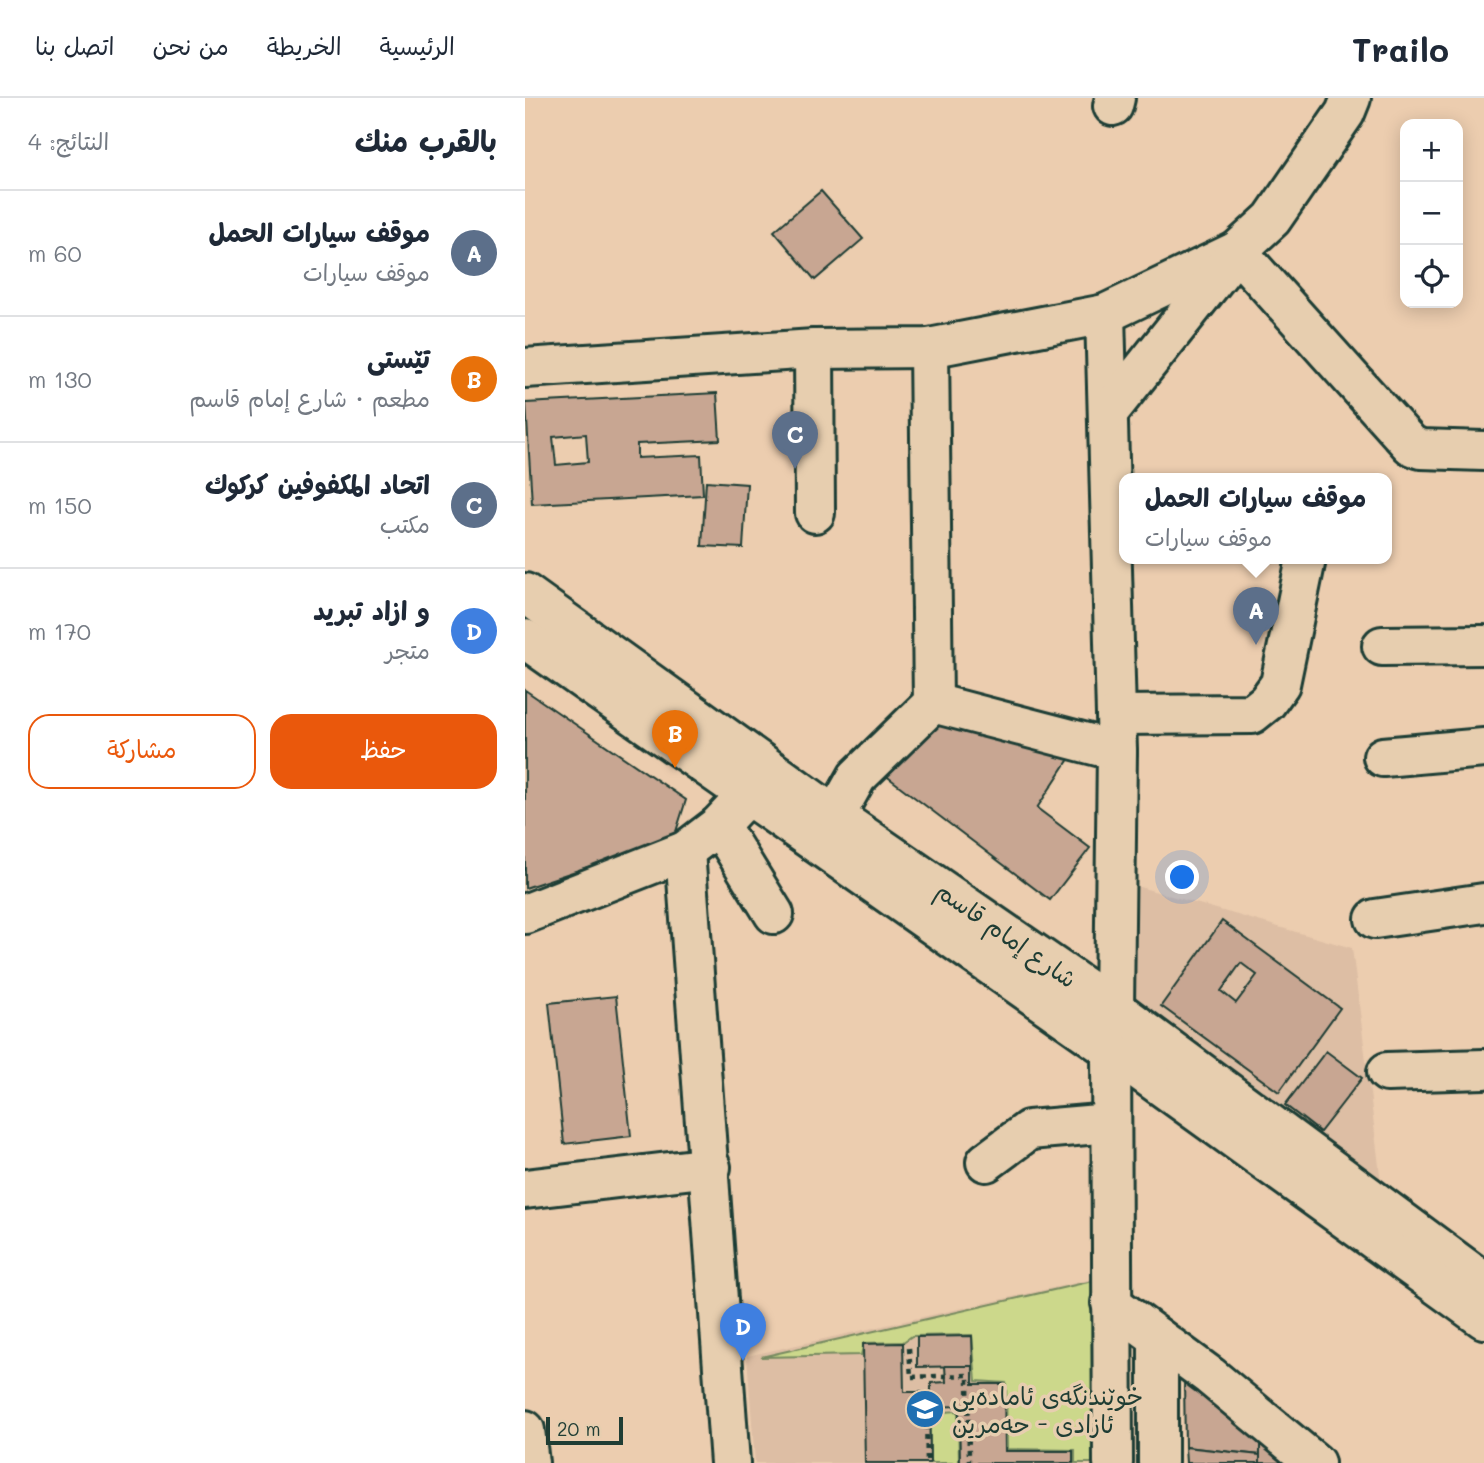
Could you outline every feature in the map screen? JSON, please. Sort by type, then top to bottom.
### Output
[{"type":"street","points":[[1108,412],[1237,251],[1272,219],[1357,103]]},
{"type":"street","points":[[525,368],[814,349],[929,348],[1105,314],[1237,251]]},
{"type":"street","points":[[1237,251],[1411,445],[1421,449],[1484,451]]},
{"type":"street","points":[[1105,314],[1116,733],[1114,1008],[1109,1123],[1113,1463]]},
{"type":"street","points":[[835,816],[856,777],[933,703],[929,348]]},
{"type":"street","points":[[814,349],[815,513]]},
{"type":"street","points":[[933,703],[1116,733],[1252,714],[1267,702],[1280,684],[1306,564]]},
{"type":"street","name":"شارع إمام قاسم","points":[[525,593],[835,816],[1114,1008],[1484,1282]]},
{"type":"street","name":"شارع إمام قاسم","points":[[525,639],[1111,1050],[1484,1319]]},
{"type":"street","points":[[1382,646],[1484,645]]},
{"type":"street","points":[[1383,757],[1484,748]]},
{"type":"street","points":[[525,914],[685,852],[719,825],[747,795]]},
{"type":"street","points":[[719,825],[774,914]]},
{"type":"street","points":[[685,852],[711,1167],[730,1463]]},
{"type":"street","points":[[1375,919],[1484,903]]},
{"type":"street","points":[[1387,1072],[1484,1069]]},
{"type":"street","points":[[986,1162],[1029,1130],[1109,1123]]},
{"type":"street","points":[[525,1189],[711,1167]]},
{"type":"street","points":[[1111,1303],[1315,1463]]},
{"type":"street","points":[[1158,1338],[1158,1463]]},
{"type":"street","points":[[525,1430],[529,1463]]},
{"type":"path","points":[[909,1348],[911,1377],[968,1375],[969,1463]]},
{"type":"path","points":[[926,1415],[927,1463]]},
{"type":"shaded area","points":[[1129,884],[1352,948],[1382,1190],[1139,1011],[1127,978]]},
{"type":"shaded area","name":"خوێندنگەی ئامادەیی ئازادی - حەمرین","points":[[1102,1277],[1097,1463],[755,1463],[747,1356]]},
{"type":"green space","points":[[1097,1280],[1095,1463],[1075,1463],[1075,1450],[1007,1449],[1006,1383],[976,1381],[972,1335],[912,1336],[903,1342],[864,1343],[861,1355],[761,1357]]},
{"type":"green space","points":[[958,1411],[959,1463],[930,1463],[930,1413]]},
{"type":"building","points":[[821,191],[863,239],[815,280],[774,231]]},
{"type":"building","points":[[717,393],[720,440],[637,444],[637,458],[701,455],[703,495],[532,504],[526,403]],"holes":[[[586,434],[588,462],[556,465],[553,437]]]},
{"type":"building","points":[[706,481],[747,484],[743,548],[702,546]]},
{"type":"building","points":[[525,690],[686,800],[674,838],[525,888]]},
{"type":"building","points":[[936,715],[1073,753],[1037,808],[1090,848],[1050,900],[881,772]]},
{"type":"building","points":[[1222,921],[1340,1008],[1279,1092],[1161,1006]],"holes":[[[1241,963],[1257,975],[1236,1003],[1221,991]]]},
{"type":"building","points":[[616,996],[631,1136],[564,1144],[549,1003]]},
{"type":"building","points":[[1326,1051],[1362,1078],[1320,1132],[1285,1105]]},
{"type":"building","points":[[972,1336],[973,1366],[917,1367],[917,1337]]},
{"type":"building","points":[[903,1343],[904,1392],[929,1392],[930,1463],[865,1463],[863,1344]]},
{"type":"building","points":[[945,1366],[973,1366],[973,1384],[1004,1384],[1005,1451],[1073,1451],[1073,1463],[960,1463],[959,1406],[931,1407],[931,1383],[946,1382]]},
{"type":"building","points":[[1184,1379],[1260,1430],[1260,1455],[1185,1447]]},
{"type":"building","points":[[1260,1430],[1298,1463],[1260,1463]]},
{"type":"building","points":[[1185,1447],[1260,1455],[1260,1463],[1186,1463]]},
{"type":"place","name":"اتحاد المكفوفين كركوك","points":[[795,469]]},
{"type":"place","name":"موقف سيارات الحمل","points":[[1256,645]]},
{"type":"place","name":"تێستی","points":[[675,768]]},
{"type":"place","name":"و ازاد تبريد","points":[[743,1361]]},
{"type":"place","name":"خوێندنگەی ئامادەیی ئازادی - حەمرین","points":[[925,1409]]}]
